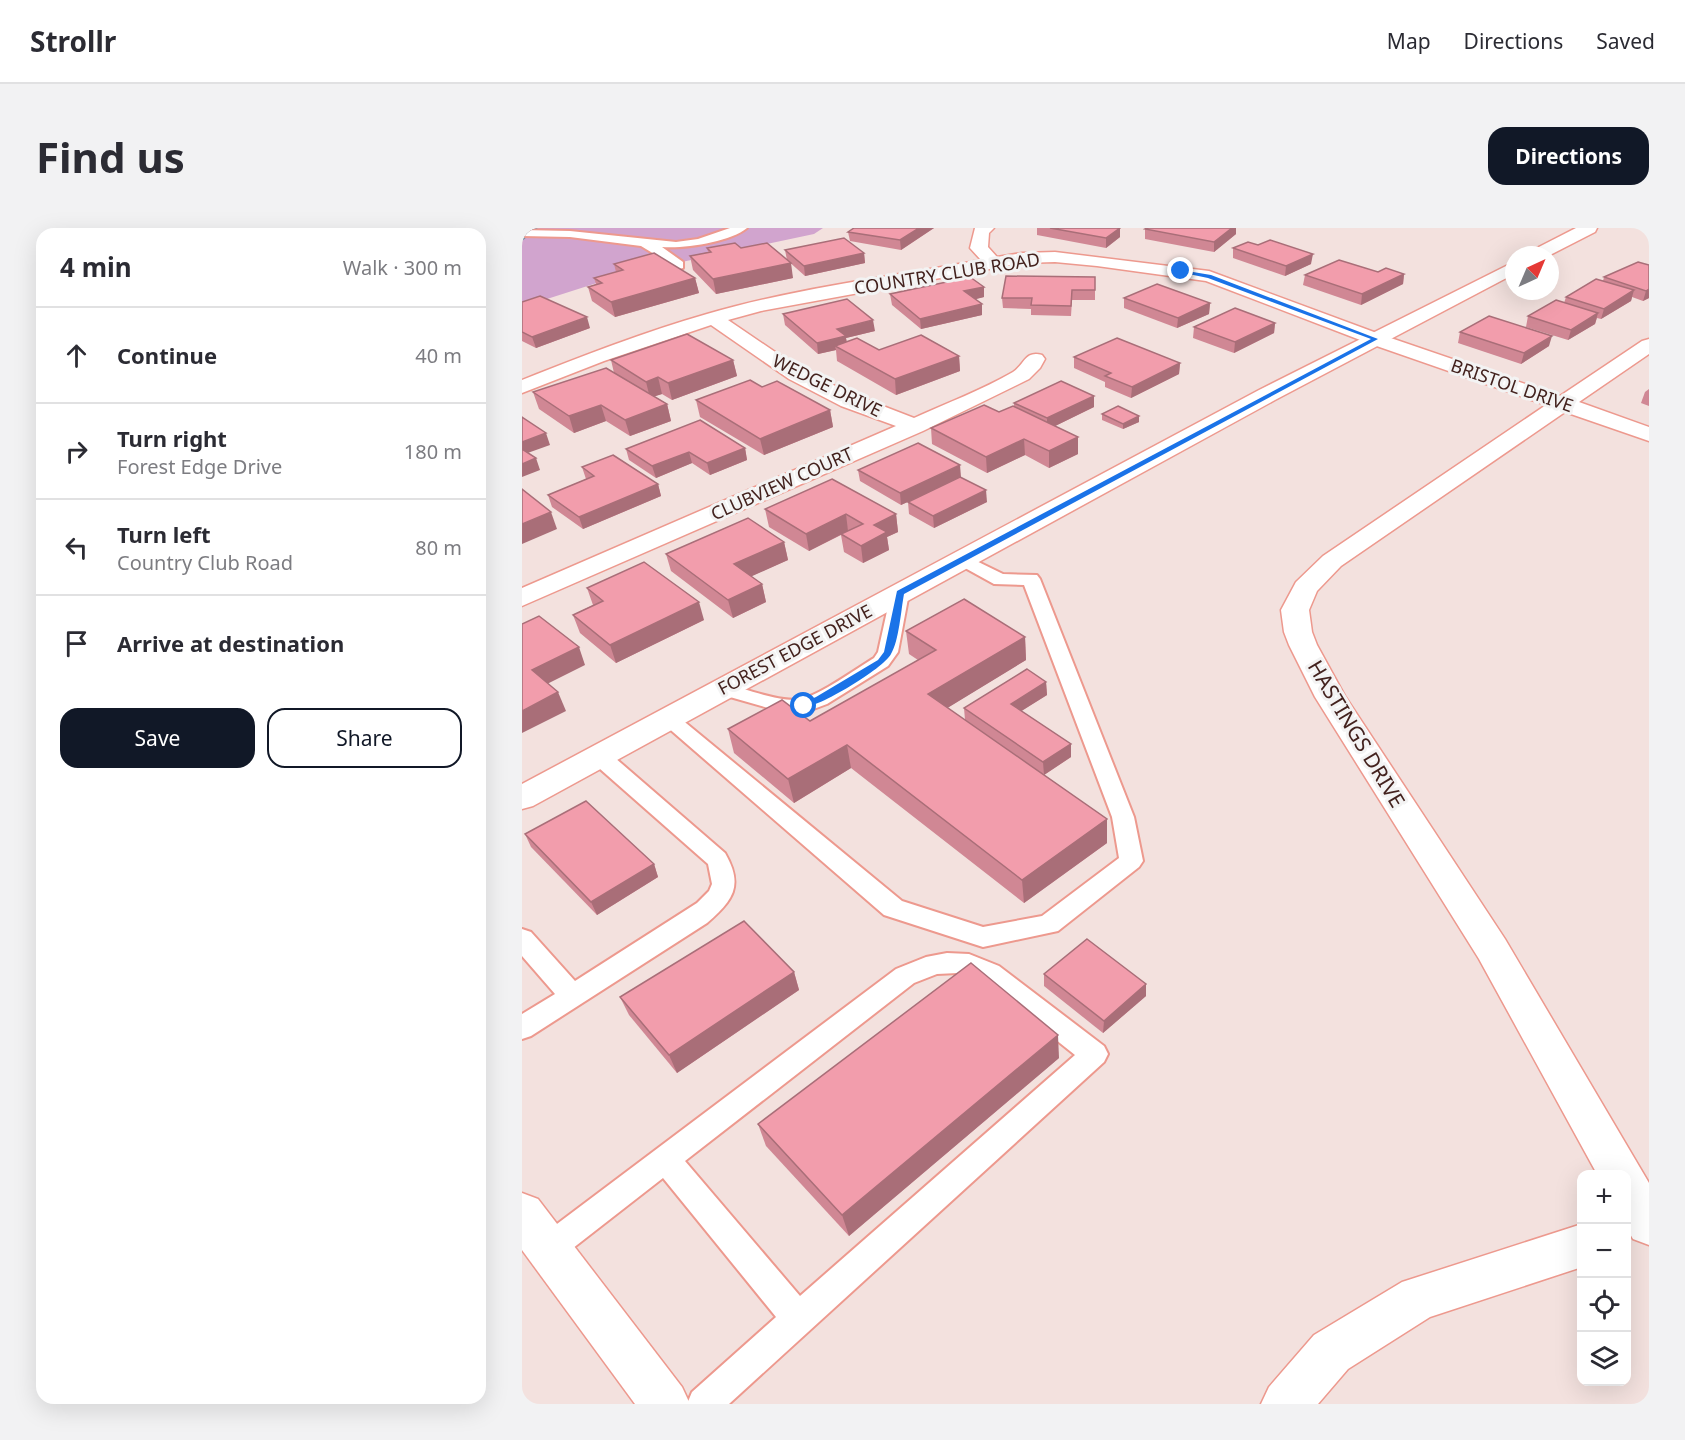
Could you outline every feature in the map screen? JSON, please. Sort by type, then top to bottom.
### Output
[{"type":"street","points":[[986,228],[981,231],[979,248],[993,263]]},
{"type":"street","points":[[1554,246],[1589,228]]},
{"type":"street","name":"COUNTRY CLUB ROAD","points":[[522,387],[597,357],[713,318],[760,306],[1022,258],[1055,257],[1209,276],[1376,339]]},
{"type":"street","name":"FOREST EDGE DRIVE","points":[[522,798],[962,559],[1505,272]]},
{"type":"street","name":"WEDGE DRIVE","points":[[713,318],[796,375],[849,401],[915,426]]},
{"type":"street","name":"BRISTOL DRIVE","points":[[1376,339],[1649,434]]},
{"type":"street","name":"HASTINGS DRIVE","points":[[1618,1170],[1492,949],[1329,697],[1298,632],[1296,610],[1305,588],[1332,561],[1649,345]]},
{"type":"street","name":"CLUBVIEW COURT","points":[[522,598],[915,426],[1022,375],[1035,359]]},
{"type":"street","points":[[1631,1199],[1641,1226]]},
{"type":"street","points":[[535,1232],[665,1404]]},
{"type":"street","points":[[1286,1404],[1331,1352],[1418,1298],[1577,1246]]},
{"type":"lane","points":[[522,233],[570,234],[676,245],[700,242],[741,228]]},
{"type":"lane","points":[[640,243],[658,250],[679,264]]},
{"type":"lane","points":[[668,719],[893,908],[983,937],[1050,924],[1131,861],[1123,817],[1031,579],[1000,580],[962,559]]},
{"type":"lane","points":[[723,689],[786,706],[804,706],[820,699],[881,662],[888,652],[900,593]]},
{"type":"lane","points":[[522,1029],[698,916],[714,902],[725,885],[725,872],[717,859],[599,756]]},
{"type":"lane","points":[[522,939],[573,996]]},
{"type":"lane","points":[[535,1232],[665,1159],[905,976],[926,966],[960,962],[977,965],[1094,1054],[946,1188],[797,1317],[704,1404]]},
{"type":"lane","points":[[665,1159],[797,1317]]},
{"type":"shaded area","points":[[522,228],[823,228],[814,234],[625,274],[522,307]]},
{"type":"building","points":[[854,228],[919,228],[900,240],[848,232]]},
{"type":"building","points":[[1050,228],[1120,228],[1106,238]]},
{"type":"building","points":[[1232,228],[1214,242],[1145,229]]},
{"type":"building","points":[[844,238],[864,253],[804,266],[785,250]]},
{"type":"building","points":[[1270,240],[1313,254],[1286,266],[1233,248],[1248,242],[1258,245]]},
{"type":"building","points":[[735,243],[741,248],[767,243],[791,263],[713,279],[690,256],[711,252],[707,248]]},
{"type":"building","points":[[654,253],[695,278],[611,302],[588,287],[602,283],[594,278],[623,270],[614,264]]},
{"type":"building","points":[[1339,260],[1378,272],[1386,268],[1404,274],[1362,294],[1305,275]]},
{"type":"building","points":[[1638,262],[1649,265],[1649,289],[1646,291],[1604,277]]},
{"type":"building","points":[[1006,276],[1095,277],[1095,290],[1072,290],[1071,306],[1031,305],[1032,298],[1002,298]]},
{"type":"building","points":[[970,277],[984,287],[964,291],[982,304],[920,319],[890,294]]},
{"type":"building","points":[[1596,279],[1634,290],[1604,309],[1566,297]]},
{"type":"building","points":[[1157,284],[1210,303],[1178,318],[1124,298]]},
{"type":"building","points":[[540,296],[587,317],[532,337],[522,332],[522,302]]},
{"type":"building","points":[[847,299],[873,320],[837,329],[846,336],[817,343],[783,314]]},
{"type":"building","points":[[1556,300],[1598,313],[1571,330],[1528,316]]},
{"type":"building","points":[[1235,308],[1275,323],[1235,342],[1194,327]]},
{"type":"building","points":[[1489,316],[1552,336],[1524,353],[1460,332]]},
{"type":"building","points":[[687,334],[733,360],[668,383],[658,377],[646,382],[611,360]]},
{"type":"building","points":[[921,335],[959,356],[895,379],[835,346],[857,338],[879,350]]},
{"type":"building","points":[[1117,338],[1180,363],[1132,387],[1105,376],[1111,373],[1074,357]]},
{"type":"building","points":[[606,368],[667,404],[625,420],[601,405],[569,416],[533,392]]},
{"type":"building","points":[[750,380],[762,387],[777,381],[830,410],[760,439],[696,400]]},
{"type":"building","points":[[1061,381],[1094,396],[1047,418],[1014,403]]},
{"type":"building","points":[[984,405],[999,412],[1013,406],[1078,437],[1049,451],[1024,439],[986,457],[931,428]]},
{"type":"building","points":[[1118,406],[1139,416],[1123,424],[1102,414]]},
{"type":"building","points":[[522,417],[546,433],[522,442]]},
{"type":"building","points":[[700,420],[745,448],[707,463],[689,452],[652,466],[626,449]]},
{"type":"building","points":[[918,443],[960,465],[900,493],[858,470]]},
{"type":"building","points":[[522,449],[536,458],[522,464]]},
{"type":"building","points":[[613,455],[658,484],[579,517],[548,495],[594,476],[582,467]]},
{"type":"building","points":[[960,477],[986,490],[933,516],[908,502]]},
{"type":"building","points":[[832,479],[896,514],[874,525],[887,532],[861,546],[841,534],[863,524],[846,514],[806,534],[765,509]]},
{"type":"building","points":[[522,489],[551,512],[522,524]]},
{"type":"building","points":[[748,518],[784,542],[734,564],[762,584],[728,600],[666,554]]},
{"type":"building","points":[[644,562],[699,602],[610,645],[573,615],[603,601],[587,588]]},
{"type":"building","points":[[964,599],[1025,637],[928,694],[1107,819],[1022,880],[847,745],[788,779],[728,729],[782,700],[810,721],[936,650],[906,631]]},
{"type":"building","points":[[539,616],[579,647],[532,670],[558,692],[522,711],[522,624]]},
{"type":"building","points":[[1027,669],[1046,682],[1011,704],[1071,744],[1043,762],[964,708]]},
{"type":"building","points":[[586,801],[654,864],[591,902],[525,834]]},
{"type":"building","points":[[744,921],[794,972],[669,1055],[620,997]]},
{"type":"building","points":[[1087,939],[1146,984],[1104,1021],[1044,974]]},
{"type":"building","points":[[971,963],[1058,1035],[842,1215],[758,1124]]},
{"type":"waterway","points":[[522,239],[535,228]]},
{"type":"route","points":[[804,706],[820,699],[881,662],[888,652],[900,593],[1267,395],[1376,339],[1209,276],[1181,271]]}]
